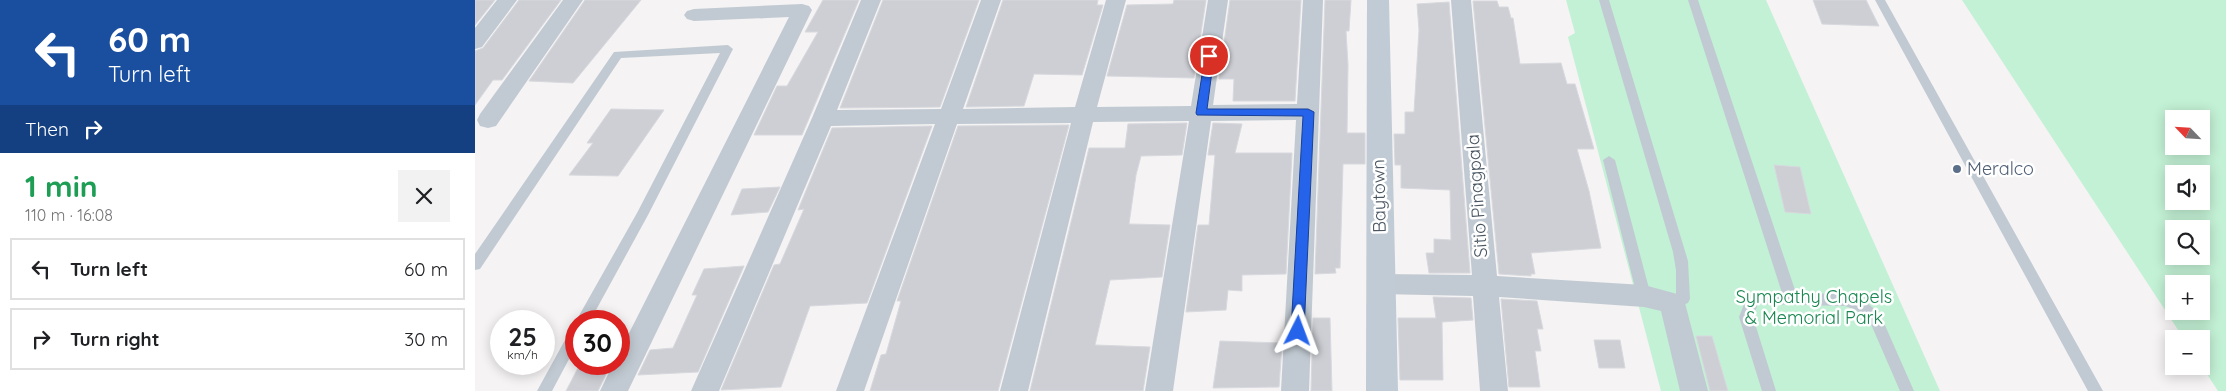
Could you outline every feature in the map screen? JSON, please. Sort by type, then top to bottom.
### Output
[{"type":"main road","name":"Baytown","points":[[1378,0],[1382,391]]},
{"type":"street","points":[[475,42],[507,0]]},
{"type":"street","points":[[488,120],[573,0]]},
{"type":"street","points":[[613,391],[802,10],[694,15],[702,0]]},
{"type":"street","points":[[705,391],[823,118],[871,0]]},
{"type":"street","points":[[850,391],[991,0]]},
{"type":"street","points":[[1014,391],[1084,114],[1116,0]]},
{"type":"street","points":[[1159,391],[1218,0]]},
{"type":"street","points":[[1295,391],[1313,0]]},
{"type":"street","name":"Sitio Pinagpala","points":[[1461,0],[1494,391]]},
{"type":"street","points":[[823,118],[1308,112]]},
{"type":"street","points":[[1380,284],[1484,286],[1644,296],[1672,303],[1694,391]]},
{"type":"lane","points":[[1604,0],[1667,214],[1680,251],[1685,279],[1683,299],[1672,303]]},
{"type":"lane","points":[[1693,0],[1791,299]]},
{"type":"lane","points":[[1880,0],[2095,391]]},
{"type":"lane","points":[[475,265],[618,55],[728,49],[642,215],[589,310]]},
{"type":"lane","points":[[1609,160],[1644,296]]},
{"type":"lane","points":[[1769,391],[1746,317],[1753,298],[1846,300],[1861,306],[1875,318],[1907,391]]},
{"type":"lane","points":[[544,391],[565,353]]},
{"type":"green space","name":"Sympathy Chapels & Memorial Park","points":[[1566,0],[1766,0],[1940,391],[1661,391],[1568,37],[1575,33]]},
{"type":"green space","points":[[1962,0],[2226,0],[2226,391],[2218,391],[2208,375],[2210,375],[2210,330],[2178,330],[2172,320],[2210,320],[2210,275],[2165,275],[2165,310]]},
{"type":"building","points":[[475,0],[495,0],[475,25]]},
{"type":"building","points":[[519,0],[561,0],[502,80],[493,80],[475,105],[475,51],[483,48]]},
{"type":"building","points":[[585,0],[641,0],[573,83],[529,81]]},
{"type":"building","points":[[823,0],[859,0],[802,135],[754,135],[777,86],[787,86],[818,32],[805,32]]},
{"type":"building","points":[[883,0],[979,0],[940,107],[840,108]]},
{"type":"building","points":[[1003,0],[1098,0],[1097,5],[1103,5],[1082,75],[1034,74],[1024,106],[966,107]]},
{"type":"building","points":[[1174,0],[1206,0],[1194,78],[1107,76],[1127,5],[1173,4]]},
{"type":"building","points":[[1230,0],[1301,0],[1295,101],[1233,101],[1234,79],[1219,79]]},
{"type":"building","points":[[1325,0],[1351,0],[1349,31],[1346,31],[1348,65],[1347,133],[1365,133],[1365,164],[1343,164],[1340,268],[1335,268],[1336,273],[1315,274]]},
{"type":"building","points":[[1813,0],[1866,0],[1879,26],[1822,24]]},
{"type":"building","points":[[1473,1],[1497,1],[1499,7],[1508,7],[1511,18],[1513,18],[1520,64],[1561,63],[1567,84],[1575,84],[1594,149],[1577,149],[1589,191],[1601,248],[1531,253],[1535,274],[1531,274],[1531,276],[1499,274]]},
{"type":"building","points":[[1449,2],[1470,273],[1429,273],[1426,253],[1434,253],[1434,239],[1451,240],[1450,190],[1401,188],[1401,165],[1395,165],[1394,134],[1405,134],[1405,112],[1414,112],[1419,30],[1417,4]]},
{"type":"building","points":[[611,109],[664,110],[618,176],[569,175],[593,143],[587,143]]},
{"type":"building","points":[[1187,123],[1182,155],[1141,156],[1136,175],[1129,224],[1170,225],[1162,277],[1110,280],[1095,345],[1150,347],[1143,391],[1030,391],[1089,148],[1125,148],[1128,124]]},
{"type":"building","points":[[1213,123],[1242,124],[1235,153],[1292,153],[1286,274],[1242,275],[1242,291],[1228,290],[1226,310],[1186,312],[1198,225],[1209,225],[1215,155],[1208,155]]},
{"type":"building","points":[[1069,125],[998,391],[870,391],[881,355],[886,354],[901,301],[897,301],[958,126]]},
{"type":"building","points":[[932,126],[867,303],[810,306],[781,387],[721,390],[774,265],[780,264],[804,209],[798,210],[832,128]]},
{"type":"building","points":[[1774,165],[1800,167],[1811,214],[1785,212]]},
{"type":"building","points":[[780,187],[768,212],[731,215],[742,189]]},
{"type":"building","points":[[744,266],[698,372],[638,375],[650,350],[673,348],[697,295],[692,295],[704,269]]},
{"type":"building","points":[[1433,297],[1471,298],[1473,320],[1442,322],[1443,380],[1400,380],[1398,318],[1436,318]]},
{"type":"building","points":[[1501,299],[1537,301],[1543,329],[1537,329],[1541,351],[1535,351],[1540,387],[1509,387]]},
{"type":"building","points":[[1313,318],[1330,318],[1332,391],[1311,391]]},
{"type":"building","points":[[1696,336],[1712,336],[1728,391],[1710,391]]},
{"type":"building","points":[[1594,340],[1620,340],[1625,368],[1599,368]]},
{"type":"building","points":[[1220,341],[1282,343],[1279,387],[1213,388]]},
{"type":"building","points":[[574,375],[606,375],[598,391],[566,391]]},
{"type":"place","name":"Meralco","points":[[1957,169]]},
{"type":"route","points":[[1209,56],[1201,113],[1308,112],[1298,331]]}]
